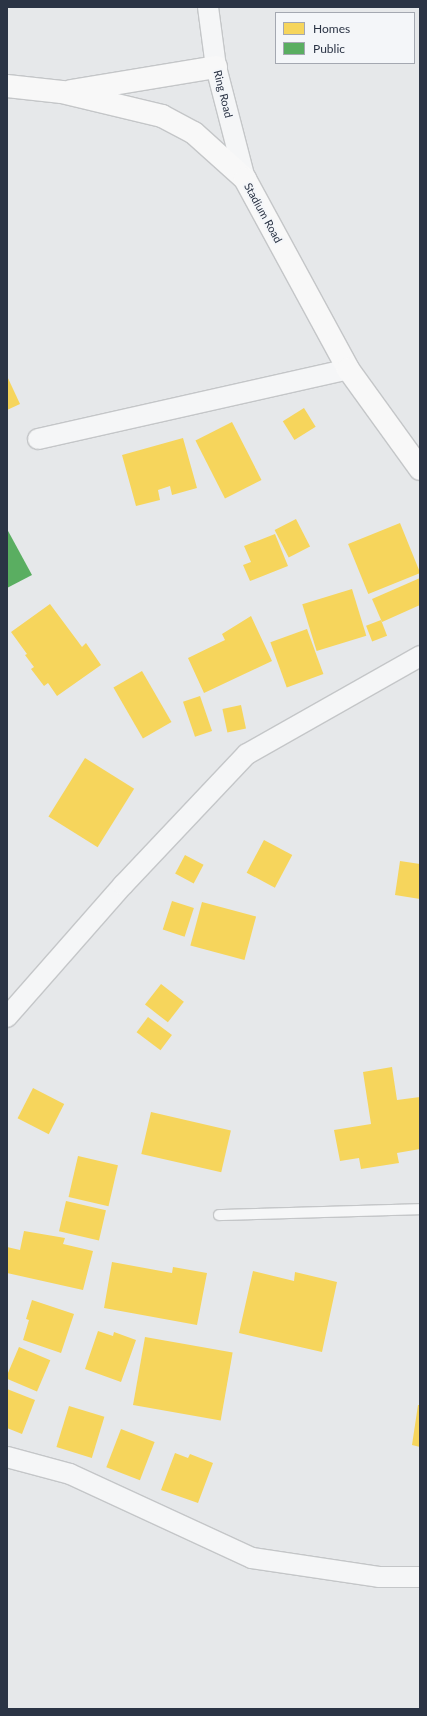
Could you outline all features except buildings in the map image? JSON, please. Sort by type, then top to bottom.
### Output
[{"type":"main road","points":[[62,92],[216,66]]},
{"type":"main road","name":"Stadium Road","points":[[7,86],[62,92],[162,116],[194,133],[244,179],[348,369],[420,470]]},
{"type":"street","name":"Ring Road","points":[[208,7],[216,66],[244,179]]},
{"type":"street","points":[[38,439],[348,369]]},
{"type":"street","points":[[7,1016],[123,885],[248,754],[420,656]]},
{"type":"street","points":[[7,1457],[70,1474],[252,1558],[379,1577],[420,1577]]},
{"type":"lane","points":[[219,1215],[420,1209]]}]
